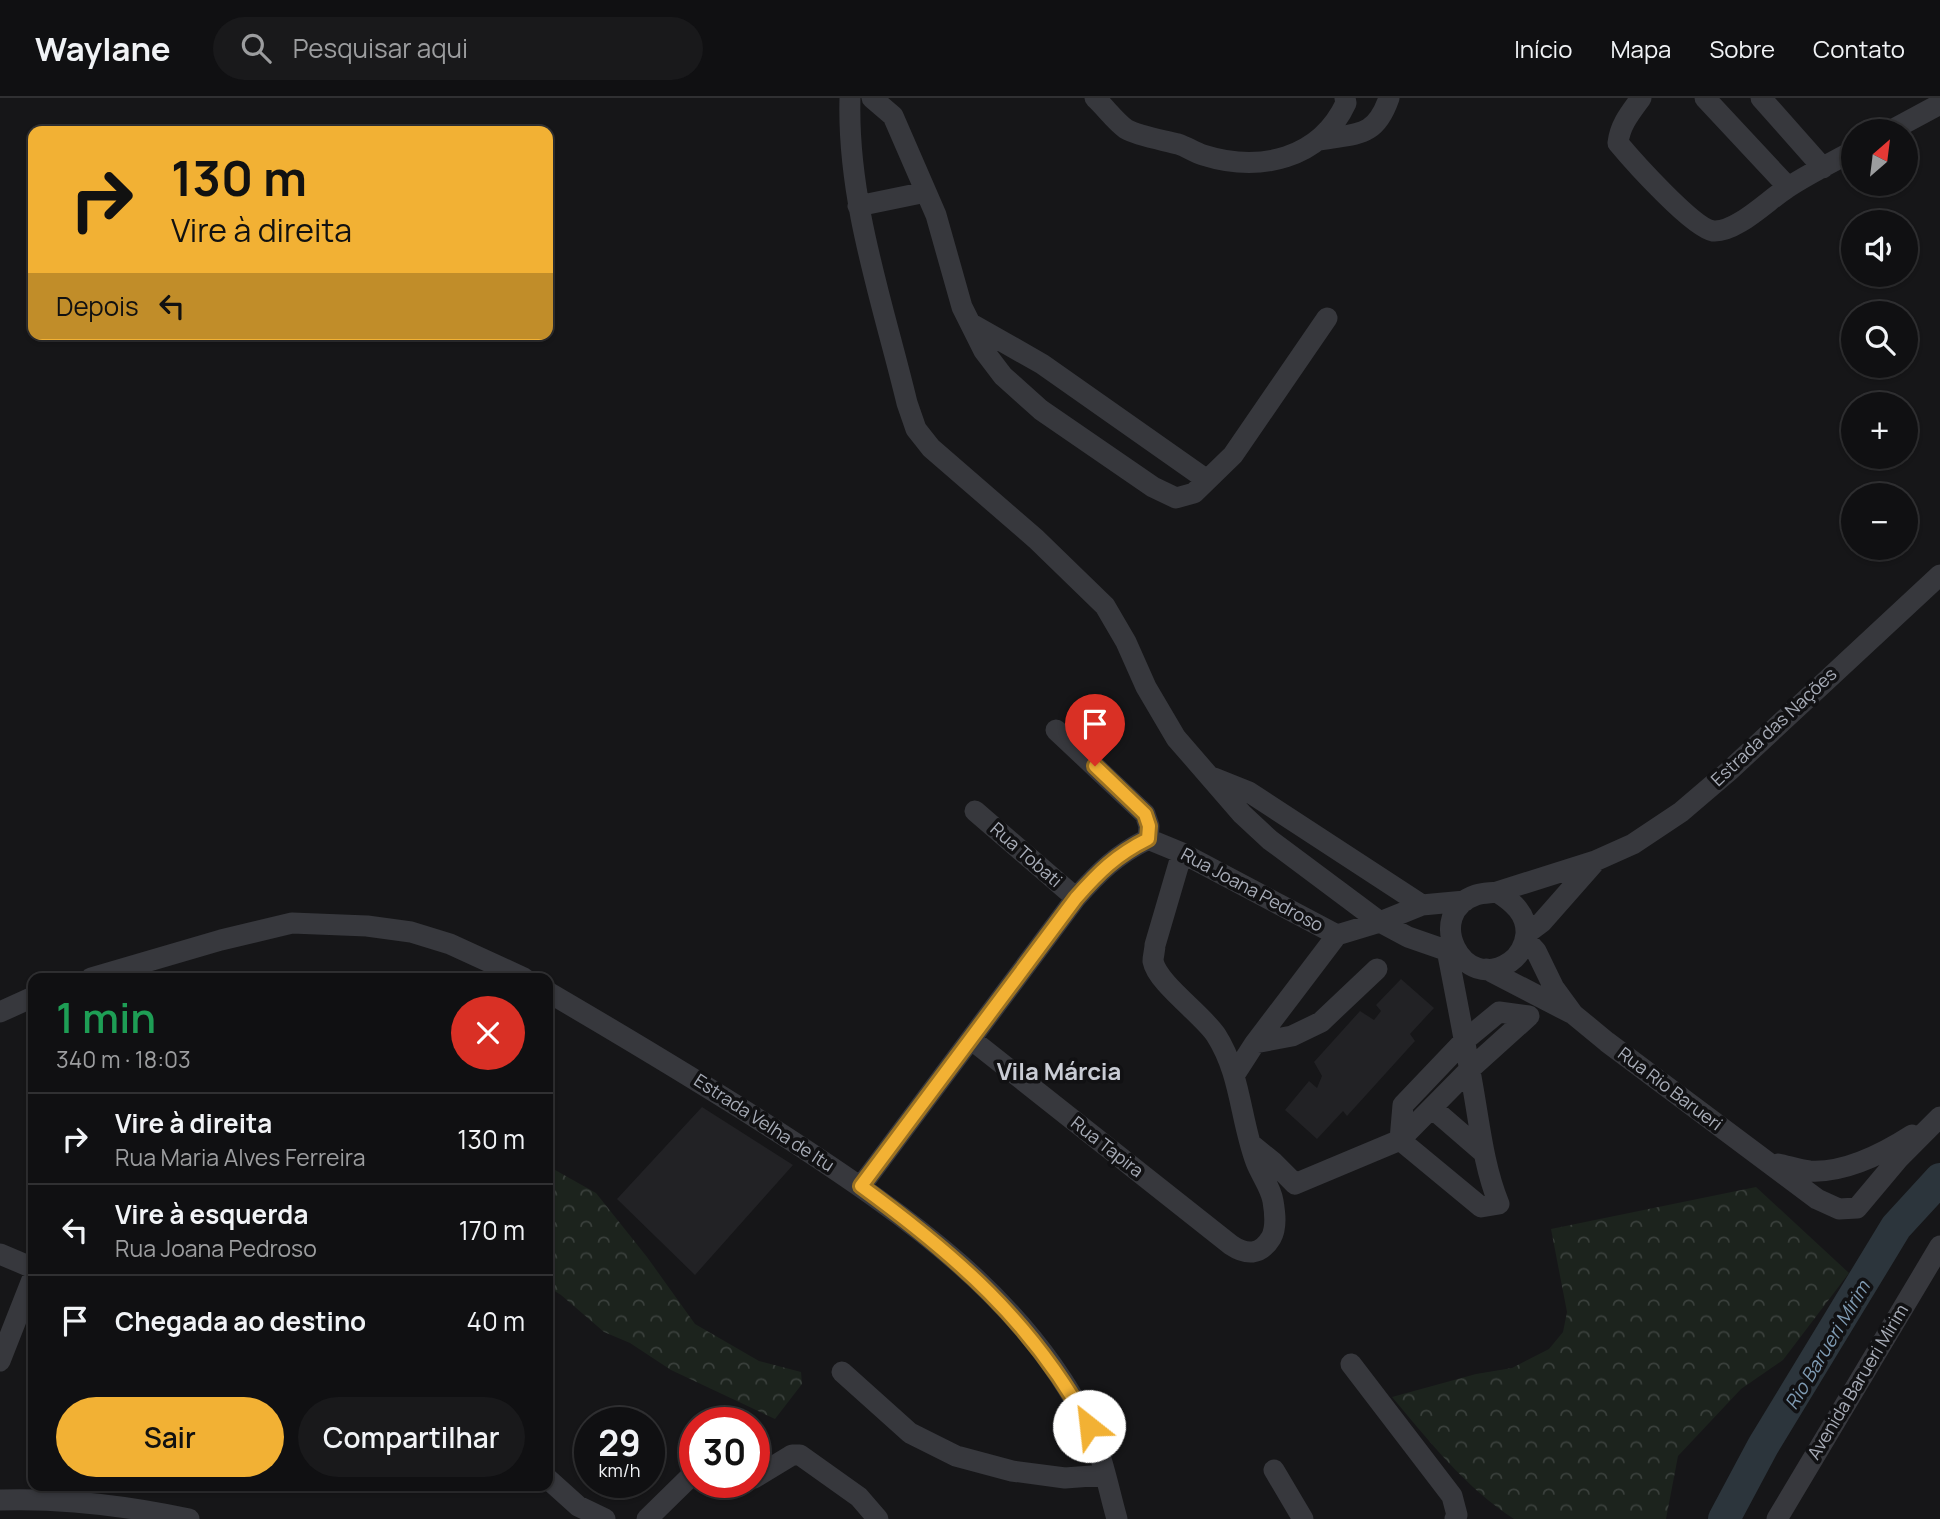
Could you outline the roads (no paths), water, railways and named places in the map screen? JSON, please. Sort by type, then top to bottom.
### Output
[{"type":"street","points":[[850,98],[852,170],[858,206],[907,403],[916,429],[932,448],[1036,539],[1105,606],[1126,642],[1146,687],[1176,738],[1242,814],[1270,840],[1380,922],[1408,937],[1452,952],[1475,967],[1497,968],[1515,958],[1526,937],[1525,922],[1512,902],[1497,892],[1476,895],[1465,901],[1423,905],[1380,922],[1337,935],[1255,1043],[1235,1074]]},
{"type":"street","points":[[872,98],[893,116],[936,215],[962,307],[984,351],[1003,376],[1041,410],[1153,487],[1177,498],[1194,493],[1233,454],[1327,318]]},
{"type":"street","points":[[1095,98],[1126,129],[1181,145],[1203,155],[1264,162],[1294,155],[1321,140],[1359,133],[1376,124],[1389,98]]},
{"type":"street","points":[[1321,140],[1338,121],[1346,103],[1345,98]]},
{"type":"street","points":[[1641,98],[1619,131],[1618,143],[1700,226],[1710,230],[1721,230],[1737,224],[1788,187],[1841,158]]},
{"type":"street","points":[[1705,98],[1788,187]]},
{"type":"street","points":[[1767,100],[1823,168]]},
{"type":"street","points":[[1912,119],[1940,104]]},
{"type":"street","points":[[858,206],[926,192]]},
{"type":"street","points":[[970,323],[1042,364],[1207,480]]},
{"type":"street","name":"Estrada das Nações","points":[[1497,892],[1595,861],[1633,845],[1681,813],[1940,575]]},
{"type":"street","points":[[861,1186],[1076,898],[1102,868],[1124,851],[1148,839],[1149,826],[1145,814],[1056,730]]},
{"type":"street","points":[[1209,776],[1249,792],[1423,905]]},
{"type":"street","name":"Rua Tobati","points":[[975,811],[1076,898]]},
{"type":"street","name":"Rua Joana Pedroso","points":[[1148,839],[1182,853],[1337,935]]},
{"type":"street","points":[[1182,853],[1155,945],[1153,961],[1158,973],[1215,1033],[1235,1074],[1252,1145],[1295,1184],[1400,1140],[1470,1070],[1530,1016],[1499,1012],[1464,1041],[1403,1105],[1400,1140]]},
{"type":"street","name":"Estrada das Nações","points":[[1526,937],[1595,861]]},
{"type":"street","points":[[1400,1140],[1481,1207],[1499,1204],[1489,1179],[1464,1041],[1452,952],[1452,920],[1465,901]]},
{"type":"street","points":[[108,973],[221,940],[292,923],[368,926],[411,932],[450,944],[513,973]]},
{"type":"street","name":"Rua Rio Barueri","points":[[1526,937],[1573,1014]]},
{"type":"street","points":[[1255,1043],[1292,1036],[1321,1022],[1377,969]]},
{"type":"street","name":"Rua Rio Barueri","points":[[1486,969],[1573,1014],[1769,1162]]},
{"type":"street","name":"Estrada Velha de Itu","points":[[553,995],[711,1088],[861,1186],[943,1249],[986,1289],[1055,1368],[1089,1426],[1117,1519]]},
{"type":"street","points":[[0,1012],[28,999]]},
{"type":"street","name":"Rua Tapira","points":[[972,1040],[1243,1253],[1253,1254],[1264,1247],[1272,1237],[1275,1224],[1273,1198],[1255,1160],[1252,1145]]},
{"type":"street","points":[[1432,1108],[1485,1153]]},
{"type":"street","points":[[1769,1162],[1816,1199],[1839,1209],[1857,1208],[1899,1158],[1940,1116]]},
{"type":"street","points":[[1769,1162],[1807,1171],[1838,1168],[1894,1146],[1940,1116]]},
{"type":"street","name":"Avenida Barueri Mirim","points":[[1777,1519],[1940,1246]]},
{"type":"street","points":[[0,1254],[28,1266]]},
{"type":"street","points":[[0,1361],[28,1290]]},
{"type":"street","points":[[1352,1364],[1452,1496],[1457,1515],[1455,1519]]},
{"type":"street","points":[[842,1372],[910,1433],[956,1456],[1012,1471],[1065,1478],[1105,1475]]},
{"type":"street","points":[[770,1468],[792,1455],[800,1455],[859,1497],[878,1519]]},
{"type":"street","points":[[1274,1470],[1303,1519]]},
{"type":"street","points":[[553,1484],[578,1506],[605,1519]]},
{"type":"street","points":[[647,1519],[679,1488]]},
{"type":"street","points":[[0,1500],[75,1503],[152,1511],[189,1519]]},
{"type":"waterway","name":"Rio Barueri Mirim","points":[[1724,1519],[1763,1446],[1896,1227],[1940,1179]]},
{"type":"district","name":"Vila Márcia","points":[[1059,1072]]}]
